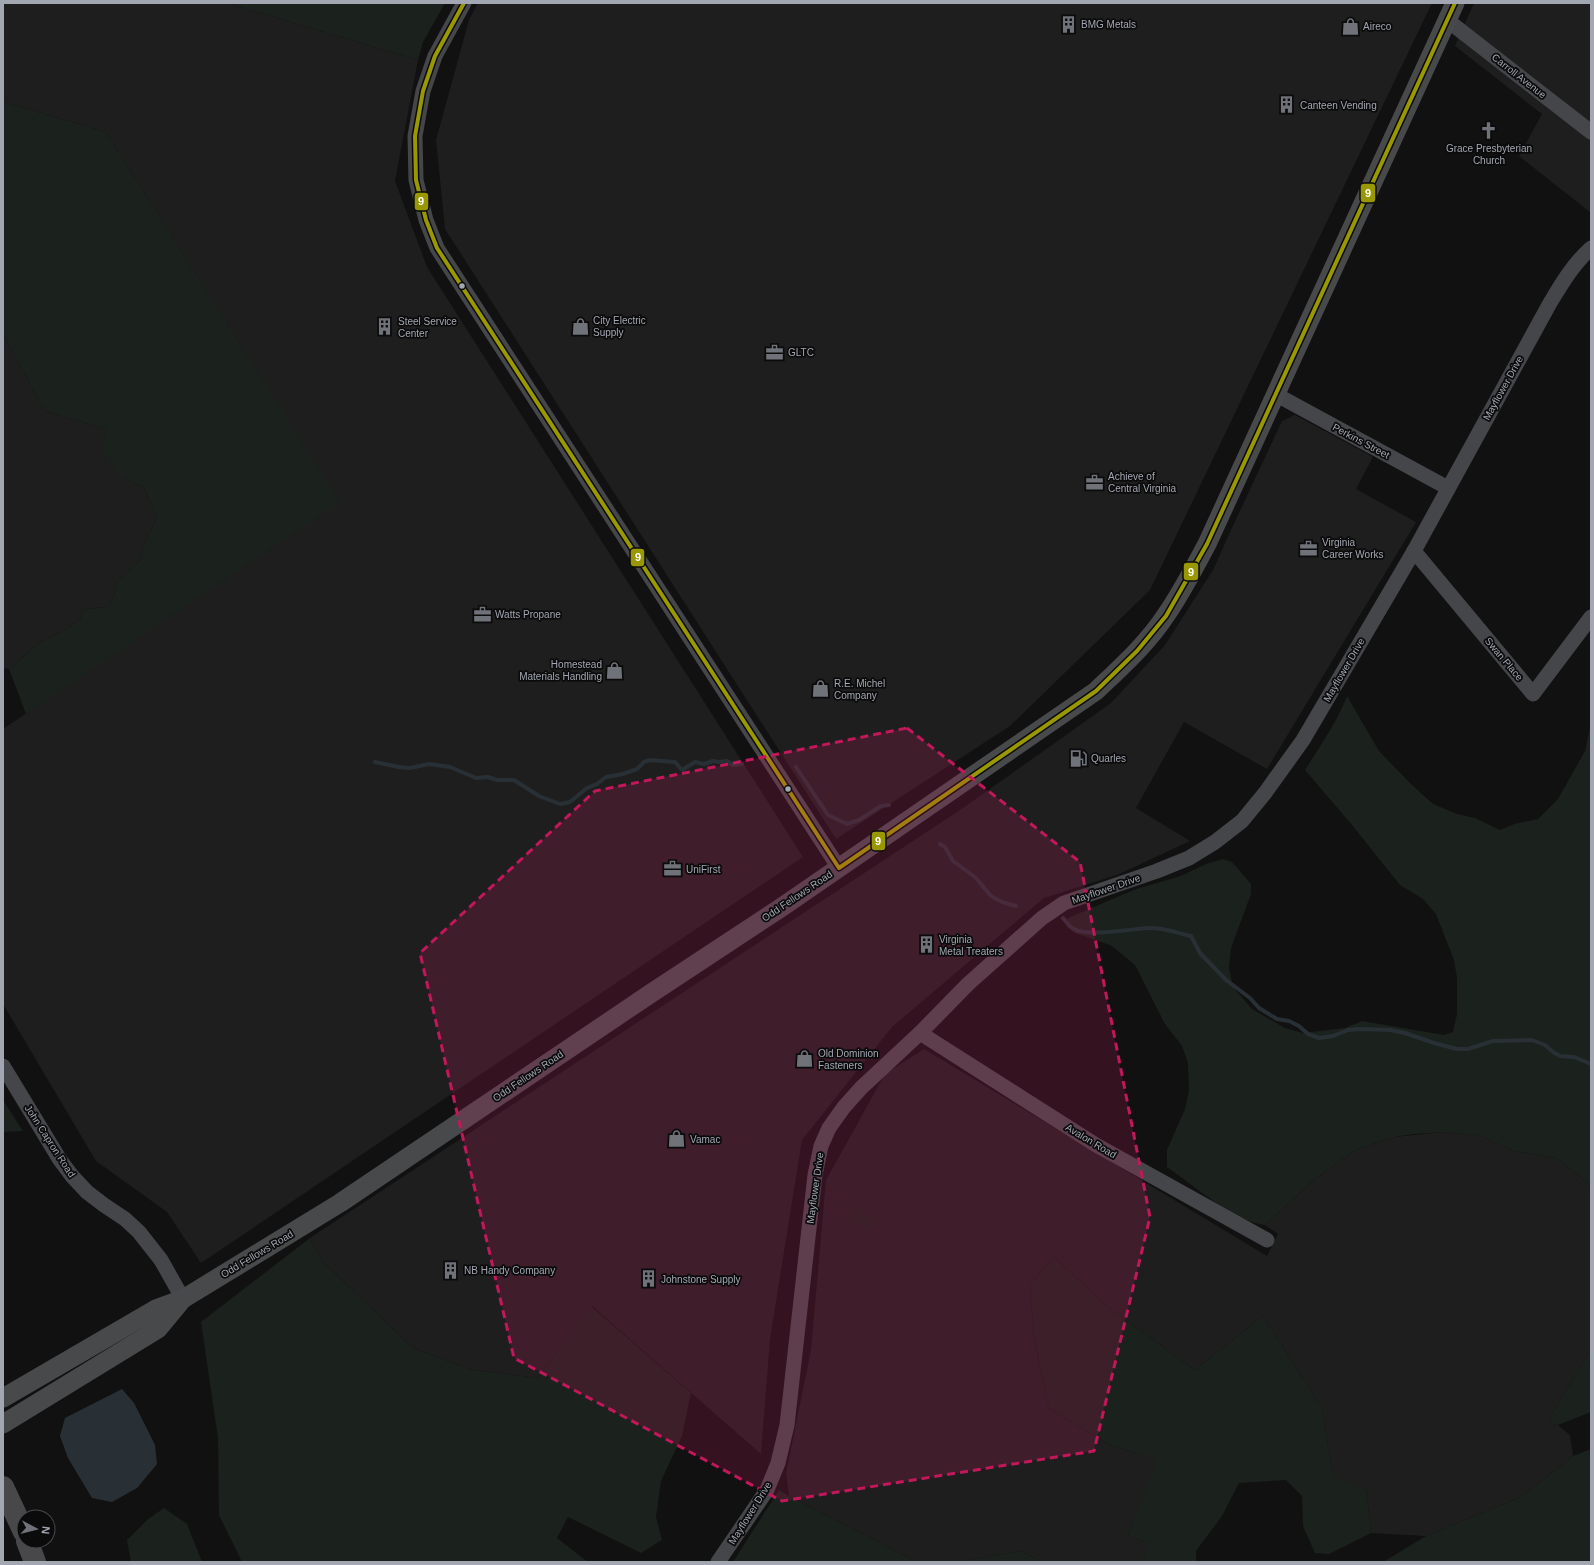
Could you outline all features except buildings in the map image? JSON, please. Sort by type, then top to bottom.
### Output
[{"type":"highway","points":[[3,1487],[16,1515]]},
{"type":"highway","points":[[30,1549],[35,1562]]},
{"type":"main road","name":"Odd Fellows Road","points":[[3,1398],[156,1308],[183,1299],[340,1203],[839,868],[1096,692],[1137,651],[1166,616],[1191,574],[1455,3]]},
{"type":"main road","name":"Odd Fellows Road","points":[[3,1424],[158,1329],[183,1299]]},
{"type":"street","points":[[464,3],[435,56],[424,91],[415,136],[416,180],[426,220],[437,248],[839,868]]},
{"type":"street","name":"Carroll Avenue","points":[[1447,20],[1591,132]]},
{"type":"street","name":"Mayflower Drive","points":[[718,1562],[767,1490],[778,1462],[787,1425],[815,1175],[821,1146],[829,1128],[844,1107],[861,1088],[920,1033],[968,984],[1042,918],[1064,903],[1157,871],[1189,858],[1215,842],[1242,820],[1265,793],[1302,740],[1414,551],[1561,284],[1581,257],[1591,248]]},
{"type":"street","name":"Perkins Street","points":[[1275,394],[1448,488]]},
{"type":"street","name":"Swan Place","points":[[1414,551],[1533,694],[1591,617]]},
{"type":"street","name":"Avalon Road","points":[[920,1033],[1096,1145],[1267,1240]]},
{"type":"street","name":"John Capron Road","points":[[3,1066],[60,1160],[72,1176],[87,1192],[125,1219],[139,1232],[161,1260],[183,1299]]},
{"type":"highlighted area","points":[[907,728],[1080,862],[1150,1217],[1094,1451],[782,1501],[514,1358],[420,953],[595,791]]},
{"type":"shaded area","points":[[3,3],[228,3],[418,60],[395,181],[427,267],[803,857],[201,1263],[167,1212],[96,1161],[3,1004],[3,729],[339,502],[106,132],[3,102]]},
{"type":"shaded area","points":[[228,3],[445,3],[423,42],[418,60]]},
{"type":"shaded area","points":[[478,3],[1432,3],[1150,590],[1010,726],[836,839],[445,229],[436,140],[469,20]]},
{"type":"shaded area","points":[[1474,3],[1591,3],[1591,213],[1519,156],[1542,114],[1455,46]]},
{"type":"shaded area","points":[[3,102],[106,132],[340,502],[26,714],[9,669],[39,643],[62,632],[80,619],[85,609],[108,607],[114,596],[117,582],[139,562],[145,543],[157,517],[144,487],[126,479],[103,454],[106,429],[45,411],[3,334]]},
{"type":"shaded area","points":[[3,334],[45,411],[106,429],[126,479],[144,487],[157,517],[145,543],[139,562],[117,582],[114,596],[108,607],[85,609],[80,619],[62,632],[39,643],[9,669],[3,668]]},
{"type":"shaded area","points":[[1295,415],[1373,457],[1356,489],[1416,522],[1267,769],[1184,722],[1136,808],[1190,841],[1117,875],[1044,898],[892,1027],[802,1140],[770,1339],[761,1454],[592,1306],[538,1378],[472,1370],[413,1348],[322,1261],[310,1238],[963,808],[1111,703],[1165,645],[1213,570],[1282,421]]},
{"type":"shaded area","points":[[1347,696],[1379,751],[1433,804],[1457,814],[1475,818],[1500,830],[1514,824],[1538,819],[1558,799],[1585,751],[1591,723],[1591,1188],[1587,1182],[1556,1158],[1515,1151],[1479,1135],[1443,1132],[1414,1134],[1394,1137],[1357,1149],[1316,1178],[1265,1225],[1241,1217],[1214,1202],[1167,1167],[1167,1150],[1185,1109],[1189,1091],[1188,1063],[1182,1046],[1165,1024],[1135,965],[1112,946],[1075,933],[1067,927],[1068,918],[1136,889],[1181,876],[1206,864],[1223,859],[1232,862],[1251,884],[1251,894],[1231,948],[1229,968],[1233,987],[1252,1009],[1285,1028],[1303,1033],[1345,1028],[1362,1021],[1444,1035],[1453,1032],[1457,1014],[1457,978],[1454,960],[1436,914],[1423,899],[1400,885],[1352,825],[1305,770],[1333,725]]},
{"type":"shaded area","points":[[924,1049],[1267,1256],[1278,1234],[1265,1225],[1316,1178],[1357,1149],[1394,1137],[1443,1132],[1479,1135],[1515,1151],[1556,1158],[1587,1182],[1591,1188],[1591,1350],[1552,1414],[1549,1423],[1558,1425],[1570,1435],[1573,1456],[1521,1497],[1426,1536],[1371,1533],[1366,1489],[1334,1479],[1321,1407],[1263,1316],[1195,1370],[1109,1308],[1054,1257],[1030,1284],[1034,1338],[1049,1408],[1112,1446],[1159,1459],[1128,1535],[1150,1544],[1142,1562],[1042,1562],[1020,1551],[957,1562],[917,1562],[789,1496],[786,1473],[811,1350],[826,1180],[885,1074]]},
{"type":"shaded area","points":[[3,1100],[23,1131],[3,1132]]},
{"type":"shaded area","points":[[855,1206],[877,1219],[871,1231],[848,1219]]},
{"type":"shaded area","points":[[310,1238],[322,1261],[413,1348],[472,1370],[538,1378],[591,1306],[691,1393],[682,1436],[661,1481],[656,1517],[662,1540],[641,1553],[568,1517],[557,1538],[588,1562],[242,1562],[219,1515],[218,1438],[201,1322]]},
{"type":"shaded area","points":[[1054,1257],[1109,1308],[1195,1370],[1263,1316],[1321,1407],[1334,1478],[1366,1489],[1371,1533],[1329,1554],[1315,1553],[1303,1526],[1302,1496],[1286,1480],[1239,1483],[1222,1516],[1196,1551],[1196,1562],[1142,1562],[1149,1544],[1128,1535],[1158,1459],[1112,1446],[1049,1408],[1034,1337],[1030,1284]]},
{"type":"shaded area","points":[[1591,1350],[1591,1412],[1558,1425],[1549,1423],[1552,1414]]},
{"type":"shaded area","points":[[122,1389],[134,1403],[155,1445],[157,1464],[137,1488],[112,1502],[92,1498],[68,1458],[60,1436],[65,1418]]},
{"type":"shaded area","points":[[1591,1449],[1591,1562],[1383,1562],[1426,1536],[1521,1497],[1573,1456]]},
{"type":"shaded area","points":[[779,1490],[789,1496],[917,1562],[733,1562]]},
{"type":"shaded area","points":[[164,1508],[187,1524],[202,1562],[131,1562],[127,1540],[147,1520]]},
{"type":"shaded area","points":[[1020,1551],[1042,1562],[957,1562]]},
{"type":"waterway","points":[[375,762],[410,768],[429,764],[450,767],[476,778],[488,777],[497,780],[514,780],[539,796],[560,804],[570,802],[587,788],[597,784],[606,777],[623,774],[637,769],[644,762],[650,760],[675,762],[682,770],[695,762],[704,764],[713,761],[727,761],[733,765],[742,764]]},
{"type":"waterway","points":[[796,767],[828,815],[847,824],[859,820],[881,806],[889,805]]},
{"type":"waterway","points":[[940,844],[945,847],[953,861],[975,877],[991,896],[1002,902],[1016,906]]},
{"type":"waterway","points":[[1063,918],[1073,928],[1081,931],[1110,932],[1154,928],[1165,929],[1191,936],[1200,953],[1226,980],[1250,998],[1259,1008],[1277,1019],[1289,1021],[1299,1026],[1308,1034],[1319,1038],[1333,1036],[1348,1030],[1390,1030],[1405,1033],[1457,1049],[1468,1049],[1493,1041],[1532,1040],[1545,1045],[1560,1056],[1574,1057],[1591,1064]]},
{"type":"transit line","name":"9","points":[[464,3],[435,56],[423,91],[415,136],[416,180],[426,220],[437,248],[839,868],[1096,691],[1137,651],[1166,616],[1207,544],[1455,3]]},
{"type":"place","name":"BMG Metals","points":[[1068,24]]},
{"type":"place","name":"Aireco","points":[[1350,26]]},
{"type":"place","name":"Canteen Vending","points":[[1287,105]]},
{"type":"place","name":"Grace Presbyterian Church","points":[[1489,131]]},
{"type":"place","name":"City Electric Supply","points":[[580,326]]},
{"type":"place","name":"Steel Service Center","points":[[385,327]]},
{"type":"place","name":"GLTC","points":[[775,352]]},
{"type":"place","name":"Achieve of Central Virginia","points":[[1095,482]]},
{"type":"place","name":"Virginia Career Works","points":[[1309,548]]},
{"type":"place","name":"Watts Propane","points":[[482,614]]},
{"type":"place","name":"Homestead Materials Handling","points":[[615,670]]},
{"type":"place","name":"R.E. Michel Company","points":[[821,689]]},
{"type":"place","name":"Quarles","points":[[1078,758]]},
{"type":"place","name":"UniFirst","points":[[673,869]]},
{"type":"place","name":"Virginia Metal Treaters","points":[[926,945]]},
{"type":"place","name":"Old Dominion Fasteners","points":[[805,1059]]},
{"type":"place","name":"Vamac","points":[[677,1139]]},
{"type":"place","name":"NB Handy Company","points":[[451,1270]]},
{"type":"place","name":"Johnstone Supply","points":[[648,1279]]}]
